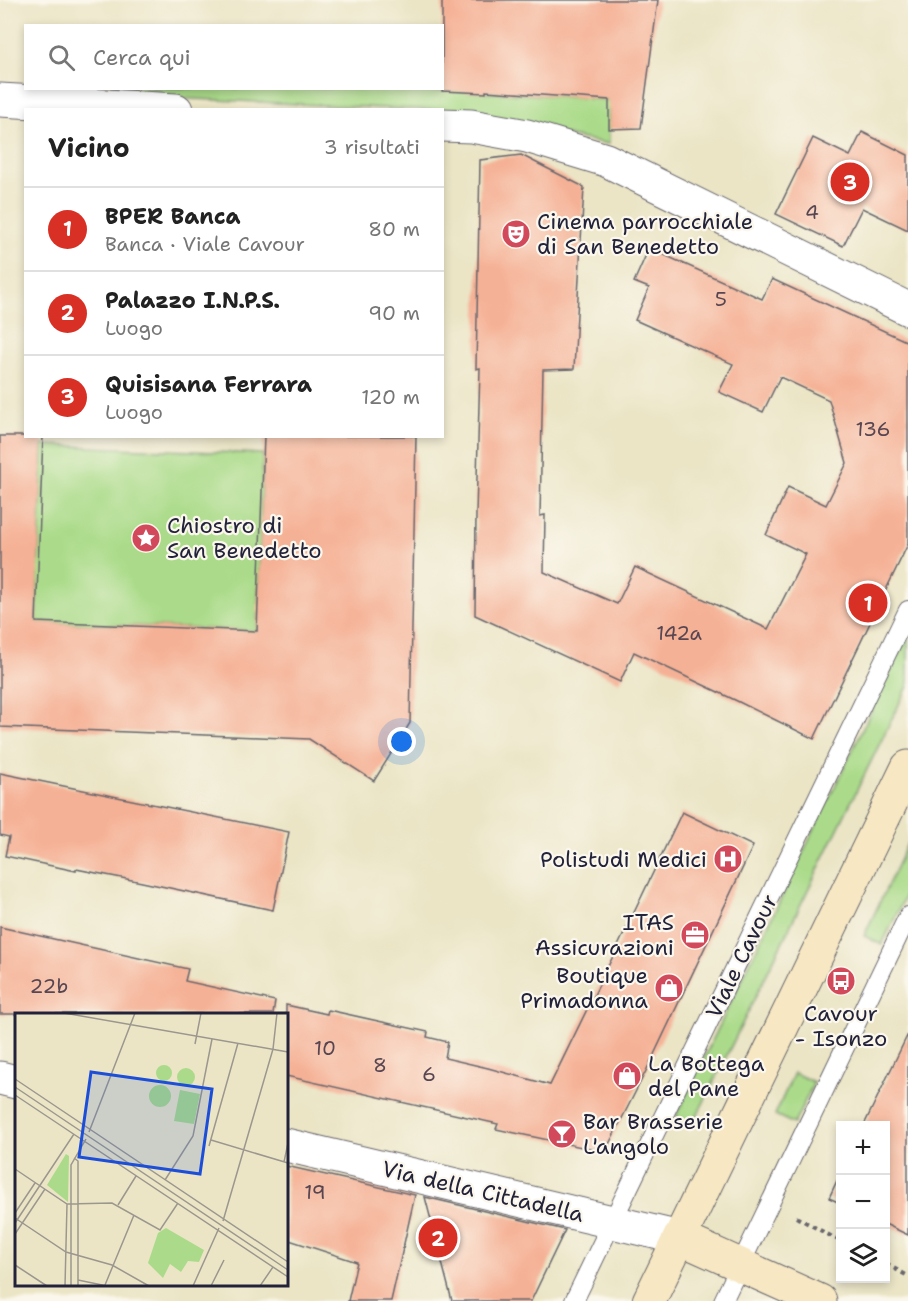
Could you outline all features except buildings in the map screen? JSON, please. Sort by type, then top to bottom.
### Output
[{"type":"street","points":[[0,100],[141,108]]},
{"type":"street","points":[[444,125],[471,126],[527,136],[606,160],[908,309]]},
{"type":"street","points":[[649,1301],[908,767]]},
{"type":"street","points":[[0,1078],[15,1082]]},
{"type":"street","name":"Via della Cittadella","points":[[288,1145],[680,1238]]},
{"type":"street","points":[[680,1238],[820,1301]]},
{"type":"lane","name":"Viale Cavour","points":[[574,1301],[908,610]]},
{"type":"lane","points":[[723,1301],[908,916]]},
{"type":"path","points":[[770,1203],[836,1239]]},
{"type":"path","points":[[890,1267],[908,1276]]},
{"type":"green space","points":[[115,90],[427,90],[609,100],[609,144],[444,110],[444,108],[382,108],[115,95]]},
{"type":"green space","points":[[43,445],[263,454],[257,631],[36,622]]},
{"type":"green space","points":[[908,635],[908,686],[693,1124],[676,1116]]},
{"type":"green space","points":[[908,842],[908,890],[882,945],[864,936]]},
{"type":"green space","points":[[794,1073],[814,1082],[794,1124],[775,1115]]},
{"type":"place","name":"Quisisana Ferrara","points":[[850,182]]},
{"type":"place","name":"Cinema parrocchiale di San Benedetto","points":[[516,234]]},
{"type":"place","name":"Chiostro di San Benedetto","points":[[146,538]]},
{"type":"place","name":"BPER Banca","points":[[868,603]]},
{"type":"place","name":"Polistudi Medici","points":[[728,859]]},
{"type":"place","name":"ITAS Assicurazioni","points":[[695,935]]},
{"type":"place","name":"Cavour - Isonzo","points":[[841,981]]},
{"type":"place","name":"Boutique Primadonna","points":[[669,988]]},
{"type":"place","name":"La Bottega del Pane","points":[[627,1076]]},
{"type":"place","name":"Bar Brasserie L'angolo","points":[[562,1134]]},
{"type":"place","name":"Palazzo I.N.P.S.","points":[[438,1238]]}]
